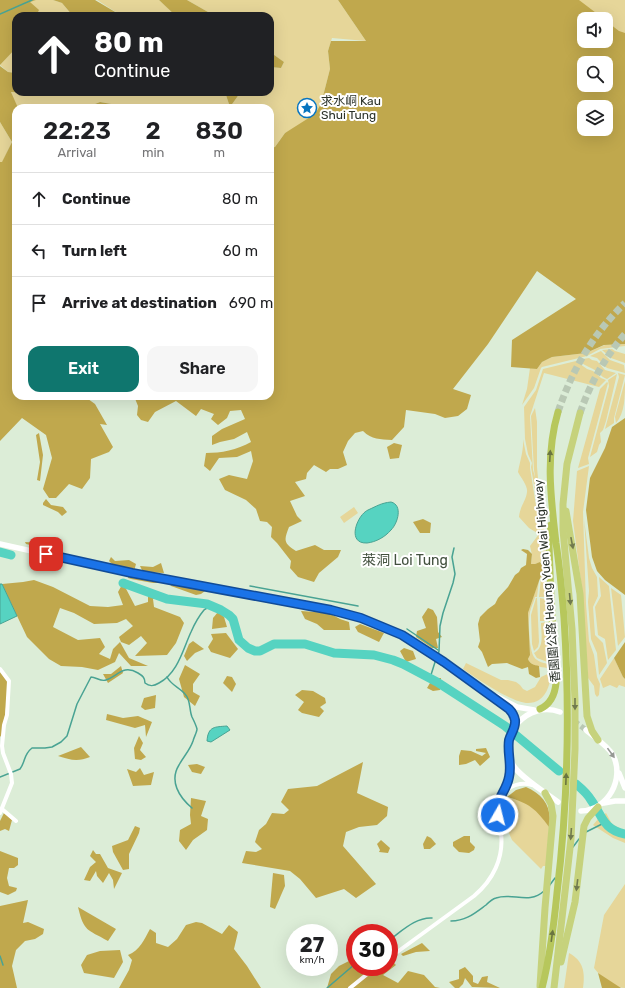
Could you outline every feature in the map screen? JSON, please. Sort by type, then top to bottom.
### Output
[{"type":"highway","name":"香園圍公路 Heung Yuen Wai Highway","points":[[541,988],[554,919],[563,838],[567,746],[566,666],[561,582],[549,480],[550,452],[558,412]]},
{"type":"highway","name":"香園圍公路 Heung Yuen Wai Highway","points":[[556,988],[573,801],[575,749],[574,665],[570,600],[563,530],[564,491],[570,450],[580,413]]},
{"type":"highway","points":[[564,491],[580,594],[587,716],[589,725],[598,740]]},
{"type":"highway","points":[[538,710],[552,699],[555,693],[556,683],[549,546],[552,509]]},
{"type":"highway","points":[[541,988],[545,908],[551,854],[553,811],[545,793]]},
{"type":"highway","points":[[556,988],[575,902],[582,833],[589,813],[603,803]]},
{"type":"main road","points":[[0,544],[103,567],[351,615],[396,632],[440,659],[509,709],[517,720]]},
{"type":"main road","points":[[483,690],[517,707],[560,712]]},
{"type":"main road","points":[[538,710],[517,720],[510,738],[509,755],[516,770],[558,802]]},
{"type":"main road","points":[[586,730],[608,748],[613,755],[625,788]]},
{"type":"main road","points":[[603,803],[616,785],[618,771]]},
{"type":"main road","points":[[603,803],[625,801]]},
{"type":"main road","points":[[581,811],[589,813]]},
{"type":"street","points":[[0,669],[9,681],[2,746],[4,758],[12,779],[12,783],[1,811],[16,821]]},
{"type":"street","points":[[398,951],[474,896],[490,880],[501,852],[501,834],[497,806],[509,778],[509,755]]},
{"type":"street","points":[[502,794],[513,786],[519,784],[527,783],[536,786]]},
{"type":"street","points":[[350,988],[365,976]]},
{"type":"shaded area","points":[[0,0],[36,0],[30,2],[39,10],[38,12],[12,12],[12,52],[0,65]]},
{"type":"shaded area","points":[[36,0],[53,0],[62,3],[70,12],[28,12],[29,2]]},
{"type":"shaded area","points":[[53,0],[95,0],[115,12],[70,12],[62,3]]},
{"type":"shaded area","points":[[97,0],[159,0],[172,12],[116,12]]},
{"type":"shaded area","points":[[159,0],[187,0],[208,12],[172,12]]},
{"type":"shaded area","points":[[187,0],[338,0],[366,41],[332,38],[328,51],[330,69],[321,104],[331,110],[285,133],[274,147],[274,104],[232,104],[238,96],[274,96],[274,67],[281,68],[284,62],[274,55],[274,12],[208,12]]},
{"type":"shaded area","points":[[338,0],[579,0],[595,12],[577,12],[577,48],[613,48],[613,26],[625,33],[625,344],[604,345],[586,353],[552,357],[542,362],[537,369],[511,367],[512,340],[576,299],[537,271],[488,344],[453,389],[471,395],[467,409],[458,416],[445,418],[435,414],[406,410],[404,427],[392,440],[373,438],[363,431],[355,433],[348,441],[343,452],[347,465],[338,469],[330,469],[326,472],[314,465],[307,473],[306,479],[295,482],[305,496],[290,501],[297,516],[302,521],[289,527],[286,535],[286,541],[289,546],[296,551],[315,545],[324,550],[341,550],[338,557],[319,573],[314,582],[298,577],[290,568],[291,561],[271,537],[272,527],[267,522],[260,521],[256,509],[246,500],[225,490],[219,479],[229,475],[247,479],[253,461],[251,451],[237,457],[219,458],[210,471],[204,466],[206,453],[229,450],[251,442],[247,432],[234,439],[212,445],[212,436],[222,429],[245,419],[241,410],[230,411],[227,418],[218,425],[211,419],[214,414],[201,409],[196,416],[176,401],[155,412],[148,422],[141,420],[137,415],[138,406],[136,400],[274,400],[274,147],[285,133],[315,114],[321,104],[330,69],[328,51],[331,41],[366,41]]},
{"type":"shaded area","points":[[553,0],[625,0],[625,55],[613,46],[613,12],[577,12],[577,15]]},
{"type":"shaded area","points":[[12,52],[12,72],[8,72],[0,65]]},
{"type":"shaded area","points":[[274,55],[284,62],[281,68],[274,67]]},
{"type":"shaded area","points":[[0,66],[8,72],[12,72],[11,92],[16,104],[12,104],[12,142],[0,122]]},
{"type":"shaded area","points":[[12,96],[226,96],[229,104],[111,104],[100,102],[95,104],[15,104]]},
{"type":"shaded area","points":[[226,96],[238,96],[232,104],[229,104]]},
{"type":"shaded area","points":[[100,102],[111,104],[95,104]]},
{"type":"shaded area","points":[[0,122],[12,142],[0,167]]},
{"type":"shaded area","points":[[12,142],[12,400],[90,400],[95,404],[107,425],[100,424],[113,447],[109,452],[91,459],[90,478],[82,489],[69,484],[56,498],[49,498],[43,489],[52,458],[46,435],[22,418],[0,441],[0,162],[2,162]]},
{"type":"shaded area","points":[[625,344],[625,346],[600,349],[587,356],[542,367],[534,388],[522,405],[527,389],[530,368],[537,369],[542,362],[552,357],[586,353],[605,345]]},
{"type":"shaded area","points":[[612,349],[625,354],[625,363],[611,358],[602,350]]},
{"type":"shaded area","points":[[601,351],[610,360],[624,365],[625,373],[607,368],[597,358],[590,356]]},
{"type":"shaded area","points":[[589,358],[597,361],[605,370],[616,373],[607,379],[577,360]]},
{"type":"shaded area","points":[[576,361],[606,380],[599,387],[544,373],[530,416],[533,470],[536,491],[539,490],[545,536],[545,597],[539,597],[543,540],[531,467],[532,463],[528,454],[525,439],[524,407],[536,390],[543,369]]},
{"type":"shaded area","points":[[618,373],[625,375],[614,423],[605,429],[619,377]]},
{"type":"shaded area","points":[[617,374],[606,421],[603,430],[600,433],[601,442],[597,452],[590,457],[609,386],[608,380]]},
{"type":"shaded area","points":[[625,381],[625,398],[623,409],[616,423],[615,417]]},
{"type":"shaded area","points":[[607,382],[608,383],[588,458],[589,464],[578,468],[600,389]]},
{"type":"shaded area","points":[[535,408],[537,422],[537,467],[539,489],[537,490],[534,470],[531,416]]},
{"type":"shaded area","points":[[625,418],[625,595],[605,580],[597,571],[592,557],[586,510],[590,478],[605,448],[612,427]]},
{"type":"shaded area","points":[[39,433],[43,455],[40,481],[37,480],[40,462],[36,435]]},
{"type":"shaded area","points":[[523,439],[526,454],[530,463],[541,537],[541,562],[535,564],[531,564],[532,555],[530,546],[539,534],[529,528],[519,517],[527,492],[518,472]]},
{"type":"shaded area","points":[[394,443],[402,445],[399,458],[390,459],[387,447]]},
{"type":"shaded area","points":[[589,466],[583,512],[586,604],[589,641],[594,655],[597,677],[600,684],[599,695],[597,697],[594,686],[588,678],[582,589],[573,521],[577,471]]},
{"type":"shaded area","points":[[46,499],[51,505],[63,507],[67,512],[62,516],[58,512],[43,505]]},
{"type":"shaded area","points":[[354,507],[358,513],[344,523],[340,517]]},
{"type":"shaded area","points":[[423,519],[431,523],[430,533],[420,533],[413,522]]},
{"type":"shaded area","points":[[584,519],[589,558],[597,577],[598,596],[593,607],[595,635],[603,643],[607,663],[599,675],[597,653],[591,639]]},
{"type":"shaded area","points":[[45,541],[51,546],[59,546],[63,552],[26,544],[25,542],[40,543]]},
{"type":"shaded area","points":[[521,550],[528,550],[532,554],[531,564],[540,562],[543,566],[543,571],[528,613],[530,655],[528,659],[532,664],[539,666],[540,677],[536,678],[529,674],[528,667],[522,669],[507,663],[492,664],[488,667],[482,652],[478,647],[480,641],[478,624],[480,617],[495,604],[515,575],[526,565],[527,554]]},
{"type":"shaded area","points":[[111,557],[115,561],[129,560],[136,564],[134,571],[115,567],[109,561]]},
{"type":"shaded area","points":[[161,563],[164,573],[143,572],[140,566],[153,567]]},
{"type":"shaded area","points":[[129,571],[158,579],[163,583],[153,583],[128,578]]},
{"type":"shaded area","points":[[599,577],[609,586],[616,650],[608,660],[605,639],[598,635],[595,607],[601,596]]},
{"type":"shaded area","points":[[34,580],[53,587],[90,606],[108,607],[123,605],[118,592],[123,583],[135,606],[148,602],[148,596],[153,594],[167,599],[153,599],[154,607],[180,617],[184,623],[176,643],[167,655],[135,656],[147,643],[141,636],[129,645],[121,642],[119,637],[133,626],[126,619],[117,623],[94,624],[74,613],[60,608],[53,627],[78,640],[100,638],[105,647],[99,654],[110,659],[113,649],[120,642],[129,658],[148,666],[131,666],[119,653],[115,662],[98,670],[82,667],[61,666],[49,659],[27,637],[2,584]]},
{"type":"shaded area","points":[[539,580],[537,597],[535,597],[530,612],[529,634],[528,613]]},
{"type":"shaded area","points":[[168,581],[209,588],[201,594],[196,595],[171,586]]},
{"type":"shaded area","points":[[611,588],[621,595],[625,637],[618,646]]},
{"type":"shaded area","points":[[536,598],[539,642],[538,647],[534,651],[532,644],[531,615]]},
{"type":"shaded area","points":[[540,598],[545,599],[547,621],[540,621]]},
{"type":"shaded area","points":[[428,608],[433,610],[437,617],[438,632],[442,637],[436,639],[438,648],[432,648],[416,637],[417,631],[426,628],[422,617]]},
{"type":"shaded area","points":[[301,611],[329,613],[349,622],[350,630],[324,630],[317,624],[305,619]]},
{"type":"shaded area","points":[[218,612],[224,617],[227,627],[212,629],[213,618]]},
{"type":"shaded area","points":[[547,622],[550,663],[537,658],[534,653],[541,644],[541,623]]},
{"type":"shaded area","points":[[360,624],[384,633],[379,642],[358,632],[355,627]]},
{"type":"shaded area","points":[[226,633],[238,649],[230,658],[211,652],[208,647],[213,639],[211,634]]},
{"type":"shaded area","points":[[529,635],[532,653],[535,659],[551,665],[547,668],[539,667],[533,665],[529,661]]},
{"type":"shaded area","points":[[193,641],[204,649],[195,653],[187,661],[184,656],[189,644]]},
{"type":"shaded area","points":[[625,642],[625,679],[614,658]]},
{"type":"shaded area","points":[[404,648],[413,651],[416,659],[406,662],[400,651]]},
{"type":"shaded area","points":[[614,658],[625,679],[625,687],[619,685],[617,688],[610,685],[603,688],[600,679]]},
{"type":"shaded area","points":[[466,663],[501,680],[516,682],[527,691],[535,687],[541,677],[552,672],[545,694],[538,701],[528,703],[513,699],[485,684],[463,669]]},
{"type":"shaded area","points":[[185,665],[200,674],[193,684],[193,692],[200,696],[195,706],[184,697],[179,679]]},
{"type":"shaded area","points":[[121,666],[123,673],[108,683],[103,674],[111,674]]},
{"type":"shaded area","points":[[0,671],[9,681],[3,733],[0,737]]},
{"type":"shaded area","points":[[227,676],[232,677],[236,684],[232,692],[223,683]]},
{"type":"shaded area","points":[[436,678],[441,678],[440,690],[433,691],[427,688],[430,683]]},
{"type":"shaded area","points":[[302,690],[313,691],[325,698],[326,703],[320,707],[324,711],[319,717],[302,713],[298,710],[304,702],[295,695]]},
{"type":"shaded area","points":[[156,695],[155,708],[145,710],[141,707],[144,698]]},
{"type":"shaded area","points":[[107,714],[123,718],[138,716],[152,722],[146,737],[145,725],[135,728],[106,720]]},
{"type":"shaded area","points":[[139,736],[143,743],[140,750],[146,757],[141,760],[135,759],[134,748]]},
{"type":"shaded area","points":[[81,747],[90,757],[82,760],[74,760],[58,756]]},
{"type":"shaded area","points":[[486,748],[490,757],[480,766],[475,760],[459,765],[461,750],[471,751],[482,756],[486,753],[476,751],[476,749]]},
{"type":"shaded area","points":[[363,762],[357,793],[388,807],[387,816],[377,825],[359,827],[346,832],[343,846],[376,884],[356,898],[344,889],[316,898],[300,879],[290,871],[242,863],[246,851],[256,852],[262,849],[255,842],[259,830],[266,824],[272,813],[284,814],[289,810],[281,802],[288,789],[317,786]]},
{"type":"shaded area","points":[[197,764],[205,767],[201,774],[192,772],[188,765]]},
{"type":"shaded area","points":[[140,768],[144,775],[154,772],[151,785],[133,786],[127,769],[136,772]]},
{"type":"shaded area","points":[[526,787],[532,790],[545,802],[548,808],[550,820],[549,827],[536,811],[527,804],[507,797],[516,790]]},
{"type":"shaded area","points":[[507,797],[524,802],[531,806],[541,815],[549,827],[546,866],[543,866],[541,869],[512,840],[505,818]]},
{"type":"shaded area","points":[[191,798],[206,801],[201,816],[208,819],[207,830],[193,840],[186,850],[179,841],[180,830],[191,824]]},
{"type":"shaded area","points":[[4,813],[12,820],[9,831],[5,829],[0,831],[0,821]]},
{"type":"shaded area","points":[[606,813],[612,824],[625,831],[625,843],[613,838],[593,825]]},
{"type":"shaded area","points":[[135,826],[140,828],[139,833],[129,854],[129,869],[123,870],[113,852],[112,846],[128,840]]},
{"type":"shaded area","points":[[427,836],[436,844],[430,849],[424,849],[423,844]]},
{"type":"shaded area","points":[[464,836],[470,836],[470,842],[475,847],[474,850],[469,853],[459,852],[453,846],[453,842]]},
{"type":"shaded area","points":[[381,840],[390,848],[388,853],[379,852],[380,850],[377,844]]},
{"type":"shaded area","points":[[93,850],[96,854],[100,854],[108,868],[122,873],[114,889],[113,880],[109,873],[103,883],[97,876],[96,871],[90,881],[84,880],[90,867],[96,862],[90,856]]},
{"type":"shaded area","points":[[0,851],[18,858],[18,865],[14,868],[9,868],[7,878],[9,886],[17,888],[16,891],[8,895],[0,892]]},
{"type":"shaded area","points":[[273,873],[284,875],[285,886],[275,909],[270,907]]},
{"type":"shaded area","points":[[625,884],[625,988],[620,988],[611,985],[594,968],[604,915]]},
{"type":"shaded area","points":[[28,900],[23,923],[28,922],[44,929],[43,934],[35,939],[25,941],[16,950],[12,966],[17,988],[0,988],[0,906]]},
{"type":"shaded area","points":[[78,907],[116,929],[108,941],[87,929],[82,921]]},
{"type":"shaded area","points":[[196,922],[202,923],[222,934],[229,925],[238,932],[234,949],[261,988],[119,988],[129,970],[132,960],[128,955],[139,947],[150,929],[156,933],[156,943],[168,947],[177,939],[186,925]]},
{"type":"shaded area","points":[[422,943],[430,951],[416,952],[403,956],[401,954]]},
{"type":"shaded area","points":[[120,950],[123,962],[114,978],[84,973],[81,965],[87,955],[100,951]]},
{"type":"shaded area","points":[[569,953],[581,964],[584,977],[583,988],[564,988]]},
{"type":"shaded area","points":[[346,962],[346,976],[385,976],[398,983],[408,971],[424,975],[435,987],[440,988],[327,988],[330,976],[338,976],[339,966]]},
{"type":"shaded area","points":[[465,967],[473,976],[473,982],[478,984],[482,977],[488,976],[487,982],[500,988],[472,987],[465,978],[463,984],[459,988],[455,988],[449,982],[459,979],[459,970]]},
{"type":"shaded area","points":[[598,973],[621,988],[602,988]]},
{"type":"water","points":[[391,502],[395,504],[398,510],[394,527],[386,535],[374,542],[361,542],[357,539],[355,534],[360,517],[368,510],[384,503]]},
{"type":"water","points":[[0,584],[2,584],[17,616],[0,624]]},
{"type":"water","points":[[227,726],[230,730],[211,742],[207,741],[209,732],[213,728]]},
{"type":"waterway","points":[[0,14],[32,0]]},
{"type":"waterway","points":[[438,655],[440,626],[455,574],[452,557],[454,548]]},
{"type":"waterway","points":[[0,552],[11,555]]},
{"type":"waterway","points":[[123,583],[167,599],[207,604],[221,610],[233,619],[239,640],[248,648],[255,651],[260,651],[274,644],[305,644],[334,653],[374,655],[403,664],[437,682],[505,726],[559,771]]},
{"type":"waterway","points":[[250,586],[358,606]]},
{"type":"waterway","points":[[0,777],[20,769],[27,753],[32,748],[52,747],[61,742],[67,736],[77,704],[91,677],[104,680],[124,670],[128,670],[141,675],[144,678],[145,683],[150,686],[166,679],[179,660],[198,618],[204,610],[211,606]]},
{"type":"waterway","points":[[407,629],[438,650]]},
{"type":"waterway","points":[[430,678],[436,659]]},
{"type":"waterway","points":[[167,677],[187,696],[191,714],[197,729],[192,744],[179,765],[175,777],[175,783],[180,794],[192,808]]},
{"type":"waterway","points":[[576,784],[588,795],[607,825],[612,829],[625,834]]},
{"type":"waterway","points":[[586,832],[604,823]]},
{"type":"waterway","points":[[573,847],[579,839]]},
{"type":"waterway","points":[[549,886],[555,878]]},
{"type":"waterway","points":[[451,921],[461,920],[470,916],[495,898],[508,896],[526,898],[538,895],[544,891]]},
{"type":"waterway","points":[[398,933],[415,922],[426,918],[432,918]]},
{"type":"waterway","points":[[0,956],[3,965]]},
{"type":"waterway","points":[[327,988],[346,972]]},
{"type":"tunnel","points":[[558,412],[570,382],[585,353],[603,327],[625,303]]},
{"type":"tunnel","points":[[580,413],[588,392],[599,371],[625,334]]},
{"type":"tunnel","points":[[574,721],[586,730]]},
{"type":"place","name":"求水峒 Kau Shui Tung","points":[[307,108]]},
{"type":"district","name":"萊洞 Loi Tung","points":[[405,560]]},
{"type":"route","points":[[46,554],[132,573],[331,610],[361,618],[402,635],[440,659],[509,709],[512,713],[515,719],[508,748],[510,758],[509,778],[498,802],[498,815]]}]
